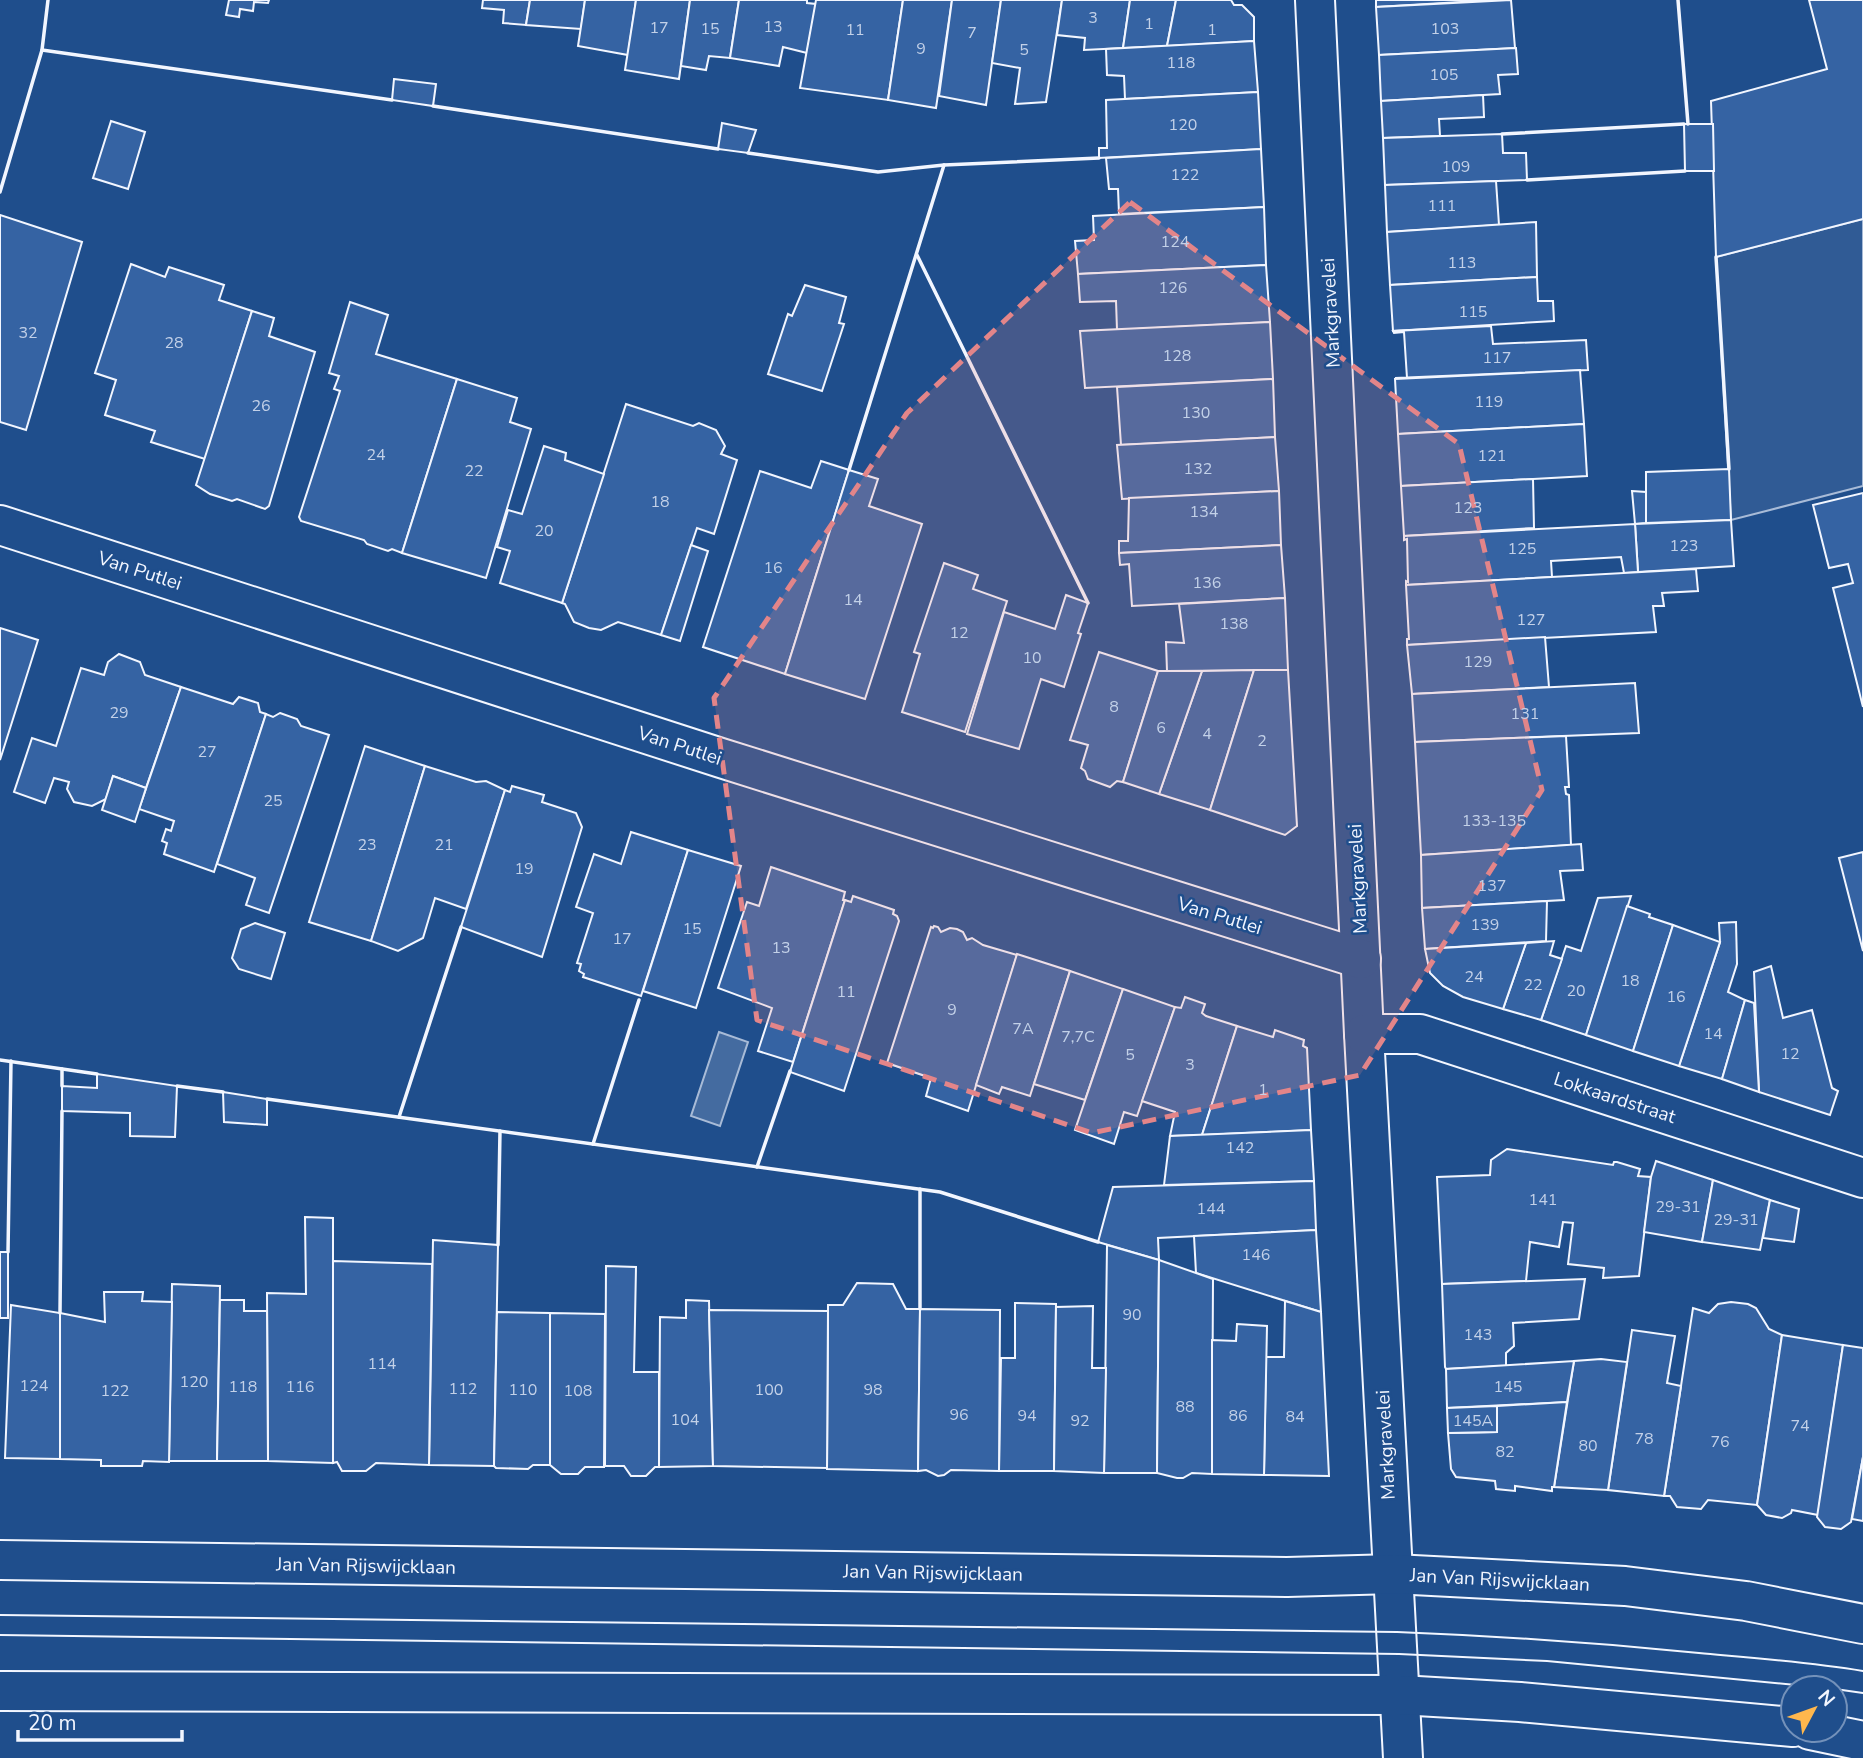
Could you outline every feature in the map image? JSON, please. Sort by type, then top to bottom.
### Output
[{"type":"street","name":"Markgravelei","points":[[1315,0],[1364,1034],[1403,1758]]},
{"type":"street","name":"Van Putlei","points":[[0,525],[734,762],[1361,959]]},
{"type":"street","name":"Lokkaardstraat","points":[[1364,1034],[1420,1034],[1863,1178]]},
{"type":"street","name":"Jan Van Rijswijcklaan","points":[[0,1560],[1287,1577],[1394,1574],[1625,1586],[1746,1601],[1863,1624]]},
{"type":"street","points":[[0,1691],[1400,1695],[1520,1702],[1779,1726]]},
{"type":"highlighted area","points":[[1130,202],[1459,444],[1542,790],[1360,1075],[1092,1133],[757,1020],[714,698],[907,413]]},
{"type":"shaded area","points":[[1863,219],[1863,486],[1731,520],[1716,257]]},
{"type":"shaded area","points":[[719,1032],[748,1042],[720,1126],[691,1116]]},
{"type":"building","points":[[229,0],[269,0],[268,3],[254,2],[253,11],[240,9],[239,17],[226,15]]},
{"type":"building","points":[[483,0],[530,0],[526,25],[503,23],[504,10],[482,8]]},
{"type":"building","points":[[530,0],[585,0],[581,29],[526,25]]},
{"type":"building","points":[[585,0],[636,0],[628,55],[578,46]]},
{"type":"building","points":[[636,0],[690,0],[679,79],[625,70]]},
{"type":"building","points":[[690,0],[739,0],[730,58],[709,56],[706,70],[681,66]]},
{"type":"building","points":[[739,0],[807,0],[807,3],[816,4],[807,53],[783,47],[779,66],[730,58]]},
{"type":"building","points":[[816,0],[903,0],[888,100],[800,88]]},
{"type":"building","points":[[903,0],[952,0],[936,108],[888,100]]},
{"type":"building","points":[[952,0],[1001,0],[986,105],[939,96]]},
{"type":"building","points":[[1001,0],[1062,0],[1046,102],[1015,104],[1020,68],[992,63]]},
{"type":"building","points":[[1062,0],[1130,0],[1123,48],[1084,50],[1085,38],[1057,35]]},
{"type":"building","points":[[1130,0],[1176,0],[1167,46],[1123,48]]},
{"type":"building","points":[[1176,0],[1231,0],[1234,5],[1242,5],[1254,17],[1254,41],[1167,46]]},
{"type":"building","points":[[1376,0],[1495,0],[1376,7]]},
{"type":"building","points":[[1511,0],[1515,48],[1379,55],[1376,7]]},
{"type":"building","points":[[1809,0],[1863,0],[1863,219],[1716,257],[1711,101],[1827,69]]},
{"type":"building","points":[[1254,41],[1258,92],[1125,99],[1124,76],[1107,75],[1106,49]]},
{"type":"building","points":[[1516,48],[1518,74],[1498,75],[1500,94],[1381,101],[1379,55]]},
{"type":"building","points":[[394,79],[436,84],[433,106],[392,100]]},
{"type":"building","points":[[1258,92],[1261,149],[1099,158],[1099,148],[1107,148],[1106,100]]},
{"type":"building","points":[[1483,95],[1484,117],[1439,119],[1440,136],[1383,138],[1381,101]]},
{"type":"building","points":[[111,121],[145,132],[128,189],[93,178]]},
{"type":"building","points":[[722,123],[756,130],[748,153],[718,149]]},
{"type":"building","points":[[1684,124],[1713,124],[1714,171],[1685,171]]},
{"type":"building","points":[[1502,134],[1503,153],[1526,153],[1527,180],[1385,185],[1383,138]]},
{"type":"building","points":[[1261,149],[1264,207],[1119,214],[1118,189],[1109,189],[1106,158]]},
{"type":"building","points":[[1496,181],[1499,225],[1387,232],[1385,185]]},
{"type":"building","points":[[1264,207],[1266,265],[1078,274],[1075,241],[1094,240],[1093,216]]},
{"type":"building","points":[[0,215],[82,242],[26,430],[0,422]]},
{"type":"building","points":[[1536,222],[1537,277],[1390,285],[1387,232]]},
{"type":"building","points":[[131,264],[165,277],[169,267],[224,285],[219,300],[252,311],[205,459],[151,442],[155,431],[105,415],[116,380],[95,373]]},
{"type":"building","points":[[1266,265],[1270,322],[1117,330],[1116,301],[1080,302],[1078,274]]},
{"type":"building","points":[[1537,277],[1538,301],[1553,301],[1554,321],[1393,331],[1390,285]]},
{"type":"building","points":[[805,285],[846,297],[839,323],[844,324],[822,391],[768,374],[788,314],[792,316]]},
{"type":"building","points":[[350,302],[388,315],[376,354],[457,379],[402,553],[392,549],[388,551],[367,544],[364,540],[301,521],[299,517],[340,391],[334,389],[339,376],[329,373]]},
{"type":"building","points":[[252,311],[274,318],[269,336],[315,352],[269,506],[265,509],[237,499],[232,501],[210,494],[196,485]]},
{"type":"building","points":[[1270,322],[1273,379],[1085,388],[1080,331]]},
{"type":"building","points":[[1491,326],[1493,344],[1586,340],[1588,370],[1407,378],[1404,332],[1393,331]]},
{"type":"building","points":[[1580,370],[1584,424],[1398,434],[1395,379]]},
{"type":"building","points":[[457,379],[517,398],[510,422],[531,429],[486,578],[402,553]]},
{"type":"building","points":[[1273,379],[1275,437],[1121,445],[1117,387]]},
{"type":"building","points":[[626,404],[693,426],[699,423],[716,430],[725,446],[721,454],[737,460],[714,534],[697,528],[661,635],[618,622],[601,630],[589,628],[574,622],[562,603]]},
{"type":"building","points":[[1584,424],[1587,476],[1401,486],[1398,434]]},
{"type":"building","points":[[1275,437],[1279,491],[1122,499],[1117,445]]},
{"type":"building","points":[[544,446],[566,453],[565,460],[604,474],[562,603],[500,583],[510,551],[497,547],[508,510],[522,514]]},
{"type":"building","points":[[821,461],[849,470],[785,674],[703,647],[760,471],[811,488]]},
{"type":"building","points":[[1729,469],[1731,520],[1646,523],[1646,472]]},
{"type":"building","points":[[849,470],[878,479],[869,506],[922,524],[865,699],[785,674]]},
{"type":"building","points":[[1533,479],[1534,528],[1404,536],[1401,486]]},
{"type":"building","points":[[1279,491],[1281,545],[1119,553],[1119,541],[1128,541],[1129,498]]},
{"type":"building","points":[[1632,491],[1646,492],[1646,523],[1635,524]]},
{"type":"building","points":[[1863,493],[1863,707],[1833,588],[1853,583],[1848,564],[1829,568],[1813,505]]},
{"type":"building","points":[[1731,520],[1734,566],[1638,572],[1635,524]]},
{"type":"building","points":[[1635,524],[1638,572],[1624,573],[1621,557],[1551,561],[1552,577],[1406,585],[1407,539],[1404,540],[1404,536]]},
{"type":"building","points":[[691,545],[708,551],[680,641],[661,635]]},
{"type":"building","points":[[1281,545],[1285,598],[1132,606],[1129,564],[1120,565],[1119,553]]},
{"type":"building","points":[[944,563],[978,575],[973,589],[1007,601],[965,732],[902,712],[920,654],[914,652]]},
{"type":"building","points":[[1696,569],[1698,591],[1662,593],[1664,606],[1653,606],[1656,632],[1407,645],[1406,585]]},
{"type":"building","points":[[1066,595],[1088,603],[1064,687],[1041,679],[1019,749],[967,734],[1004,612],[1055,629]]},
{"type":"building","points":[[1285,598],[1288,670],[1167,671],[1166,642],[1184,643],[1179,604]]},
{"type":"building","points":[[0,628],[38,640],[0,760]]},
{"type":"building","points":[[1545,637],[1549,687],[1412,694],[1407,645]]},
{"type":"building","points":[[1099,652],[1158,671],[1123,782],[1117,781],[1110,787],[1088,779],[1081,768],[1088,745],[1070,740]]},
{"type":"building","points":[[119,654],[140,662],[145,675],[181,687],[146,788],[113,776],[106,799],[92,806],[74,802],[67,789],[69,782],[54,778],[45,803],[14,792],[32,738],[56,746],[81,668],[104,675],[108,662]]},
{"type":"building","points":[[1254,670],[1210,810],[1159,794],[1202,671]]},
{"type":"building","points":[[1254,670],[1288,670],[1297,826],[1285,835],[1210,810]]},
{"type":"building","points":[[1158,671],[1202,671],[1159,794],[1123,782]]},
{"type":"building","points":[[1635,683],[1639,733],[1415,742],[1412,694]]},
{"type":"building","points":[[181,687],[233,704],[239,697],[258,703],[260,712],[266,714],[214,872],[164,854],[167,843],[162,841],[166,829],[171,831],[174,821],[139,809]]},
{"type":"building","points":[[280,713],[297,719],[301,726],[329,735],[269,913],[246,905],[255,878],[217,864],[266,714],[273,717]]},
{"type":"building","points":[[1566,736],[1569,787],[1565,787],[1566,794],[1569,795],[1571,845],[1421,855],[1415,742]]},
{"type":"building","points":[[365,746],[425,766],[371,941],[309,922]]},
{"type":"building","points":[[425,766],[476,782],[486,781],[505,790],[466,909],[435,898],[423,938],[398,951],[371,941]]},
{"type":"building","points":[[113,776],[146,788],[135,822],[102,810]]},
{"type":"building","points":[[512,786],[544,795],[542,802],[576,813],[582,827],[542,957],[461,927],[505,790],[510,792]]},
{"type":"building","points":[[631,832],[688,850],[641,996],[583,977],[584,974],[579,971],[581,964],[577,963],[593,913],[576,907],[594,854],[621,864]]},
{"type":"building","points":[[1581,844],[1583,870],[1560,871],[1564,900],[1422,908],[1421,855]]},
{"type":"building","points":[[688,850],[741,866],[696,1008],[643,991]]},
{"type":"building","points":[[1863,852],[1863,951],[1839,858]]},
{"type":"building","points":[[771,867],[845,892],[845,900],[793,1062],[758,1051],[772,1008],[718,988],[747,902],[759,906]]},
{"type":"building","points":[[853,896],[894,910],[893,914],[899,921],[844,1091],[790,1072],[845,900],[851,902]]},
{"type":"building","points":[[1631,896],[1586,1035],[1541,1020],[1566,946],[1581,951],[1598,898]]},
{"type":"building","points":[[1547,901],[1546,941],[1425,949],[1422,908]]},
{"type":"building","points":[[1627,906],[1673,925],[1633,1051],[1586,1035]]},
{"type":"building","points":[[1736,922],[1737,964],[1728,992],[1745,1000],[1722,1079],[1679,1066],[1720,942],[1719,923]]},
{"type":"building","points":[[255,923],[285,933],[271,979],[239,969],[232,958],[241,929]]},
{"type":"building","points":[[1673,925],[1720,942],[1679,1066],[1633,1051]]},
{"type":"building","points":[[934,926],[941,932],[950,928],[957,929],[963,932],[967,940],[972,938],[983,945],[1017,955],[968,1111],[926,1096],[931,1078],[887,1063],[931,927]]},
{"type":"building","points":[[1554,941],[1550,955],[1562,959],[1541,1020],[1503,1009],[1526,943]]},
{"type":"building","points":[[1526,943],[1503,1009],[1463,997],[1443,986],[1430,973],[1425,949]]},
{"type":"building","points":[[1017,954],[1070,971],[1030,1096],[1002,1087],[999,1094],[976,1085]]},
{"type":"building","points":[[1771,966],[1783,1018],[1812,1010],[1832,1088],[1838,1091],[1830,1115],[1759,1092],[1754,972]]},
{"type":"building","points":[[1070,971],[1123,989],[1085,1100],[1034,1084]]},
{"type":"building","points":[[1123,989],[1175,1007],[1137,1116],[1124,1112],[1114,1144],[1075,1130]]},
{"type":"building","points":[[1185,997],[1205,1004],[1202,1013],[1206,1016],[1237,1026],[1202,1135],[1170,1136],[1175,1112],[1142,1101],[1175,1007],[1181,1008]]},
{"type":"building","points":[[1745,1000],[1754,1003],[1759,1092],[1722,1079]]},
{"type":"building","points":[[1237,1026],[1273,1037],[1275,1030],[1304,1040],[1303,1046],[1307,1048],[1311,1130],[1202,1135]]},
{"type":"building","points":[[97,1074],[177,1086],[175,1137],[130,1136],[130,1113],[62,1111],[62,1086],[97,1088]]},
{"type":"building","points":[[223,1092],[267,1099],[267,1125],[224,1122]]},
{"type":"building","points":[[1311,1130],[1314,1181],[1164,1185],[1170,1136]]},
{"type":"building","points":[[1507,1149],[1613,1165],[1617,1162],[1640,1169],[1638,1176],[1651,1177],[1639,1276],[1603,1278],[1604,1268],[1568,1264],[1573,1223],[1563,1222],[1559,1247],[1530,1242],[1526,1281],[1442,1284],[1437,1177],[1490,1175],[1491,1160]]},
{"type":"building","points":[[1656,1161],[1713,1180],[1702,1242],[1644,1232],[1651,1177]]},
{"type":"building","points":[[1713,1180],[1770,1200],[1760,1250],[1702,1242]]},
{"type":"building","points":[[1314,1181],[1316,1230],[1158,1238],[1159,1260],[1098,1242],[1113,1187]]},
{"type":"building","points":[[1770,1200],[1799,1209],[1794,1242],[1763,1238]]},
{"type":"building","points":[[305,1217],[333,1218],[333,1463],[268,1461],[267,1293],[306,1294]]},
{"type":"building","points":[[1316,1230],[1321,1312],[1196,1273],[1194,1236]]},
{"type":"building","points":[[433,1240],[498,1245],[494,1466],[429,1465]]},
{"type":"building","points":[[1107,1245],[1159,1260],[1157,1473],[1104,1473]]},
{"type":"building","points":[[0,1252],[8,1252],[8,1318],[0,1318]]},
{"type":"building","points":[[1159,1260],[1213,1279],[1212,1474],[1192,1473],[1177,1478],[1157,1473]]},
{"type":"building","points":[[333,1261],[432,1264],[429,1465],[376,1463],[366,1471],[342,1471],[337,1462],[333,1463]]},
{"type":"building","points":[[606,1266],[636,1267],[634,1372],[659,1372],[659,1467],[655,1467],[646,1476],[631,1476],[624,1466],[605,1466]]},
{"type":"building","points":[[1585,1279],[1579,1319],[1513,1323],[1514,1346],[1506,1353],[1506,1366],[1446,1369],[1442,1284]]},
{"type":"building","points":[[857,1283],[893,1284],[906,1309],[920,1309],[918,1471],[827,1469],[828,1305],[843,1305]]},
{"type":"building","points":[[172,1284],[220,1286],[217,1461],[169,1461]]},
{"type":"building","points":[[104,1292],[143,1292],[142,1301],[172,1302],[169,1462],[143,1461],[142,1466],[101,1466],[101,1460],[60,1459],[60,1313],[105,1322]]},
{"type":"building","points":[[220,1300],[244,1300],[244,1311],[267,1311],[268,1461],[217,1461]]},
{"type":"building","points":[[686,1300],[709,1301],[713,1466],[659,1467],[660,1317],[686,1318]]},
{"type":"building","points":[[1285,1301],[1321,1312],[1329,1476],[1264,1475],[1266,1357],[1284,1357]]},
{"type":"building","points":[[1731,1302],[1756,1308],[1769,1329],[1782,1335],[1757,1505],[1708,1500],[1701,1509],[1677,1507],[1670,1496],[1664,1496],[1693,1308],[1709,1313],[1718,1304]]},
{"type":"building","points":[[1015,1303],[1056,1304],[1054,1471],[999,1471],[1001,1358],[1015,1358]]},
{"type":"building","points":[[11,1305],[60,1313],[60,1459],[5,1458]]},
{"type":"building","points":[[1093,1306],[1092,1368],[1106,1368],[1104,1473],[1054,1471],[1056,1307]]},
{"type":"building","points":[[920,1309],[1000,1310],[999,1471],[951,1470],[938,1476],[926,1470],[918,1471]]},
{"type":"building","points":[[709,1310],[828,1311],[827,1468],[713,1466]]},
{"type":"building","points":[[497,1312],[550,1313],[550,1465],[533,1465],[528,1469],[494,1466]]},
{"type":"building","points":[[550,1313],[605,1314],[604,1467],[585,1467],[578,1474],[561,1474],[550,1465]]},
{"type":"building","points":[[1237,1324],[1267,1326],[1264,1475],[1212,1474],[1212,1340],[1236,1341]]},
{"type":"building","points":[[1632,1330],[1675,1336],[1667,1383],[1681,1386],[1664,1496],[1608,1490]]},
{"type":"building","points":[[1782,1335],[1843,1345],[1818,1515],[1792,1510],[1782,1518],[1766,1515],[1757,1505]]},
{"type":"building","points":[[1843,1345],[1863,1348],[1863,1457],[1851,1522],[1841,1529],[1825,1527],[1817,1517]]},
{"type":"building","points":[[1601,1359],[1627,1362],[1608,1490],[1554,1487],[1574,1361]]},
{"type":"building","points":[[1574,1361],[1567,1402],[1447,1408],[1446,1369]]},
{"type":"building","points":[[1567,1402],[1552,1491],[1515,1486],[1515,1491],[1496,1489],[1495,1481],[1456,1477],[1451,1469],[1448,1433],[1497,1432],[1497,1406]]},
{"type":"building","points":[[1497,1406],[1497,1432],[1448,1433],[1447,1408]]},
{"type":"building","points":[[1863,1457],[1863,1521],[1852,1519]]},
{"type":"tram line","points":[[0,1615],[1397,1632],[1624,1646],[1781,1660],[1863,1671]]},
{"type":"tram line","points":[[0,1635],[1399,1654],[1547,1661],[1779,1683]]},
{"type":"tram line","points":[[1849,1691],[1863,1693]]},
{"type":"wall","points":[[0,192],[42,50],[48,0]]},
{"type":"wall","points":[[1678,0],[1688,124]]},
{"type":"wall","points":[[42,50],[392,100]]},
{"type":"wall","points":[[433,106],[718,149]]},
{"type":"wall","points":[[1502,134],[1684,124]]},
{"type":"wall","points":[[748,153],[878,172],[944,165],[1099,158]]},
{"type":"wall","points":[[849,470],[944,165]]},
{"type":"wall","points":[[1527,180],[1685,171]]},
{"type":"wall","points":[[917,255],[1088,603]]},
{"type":"wall","points":[[1716,257],[1729,469]]},
{"type":"wall","points":[[399,1117],[461,927]]},
{"type":"wall","points":[[593,1144],[639,1000]]},
{"type":"wall","points":[[0,1060],[97,1074]]},
{"type":"wall","points":[[8,1252],[11,1061]]},
{"type":"wall","points":[[62,1069],[62,1086]]},
{"type":"wall","points":[[757,1167],[790,1071]]},
{"type":"wall","points":[[177,1086],[223,1092]]},
{"type":"wall","points":[[267,1099],[940,1192],[1098,1242]]},
{"type":"wall","points":[[60,1313],[62,1111]]},
{"type":"wall","points":[[498,1245],[500,1131]]},
{"type":"wall","points":[[920,1189],[920,1309]]}]
